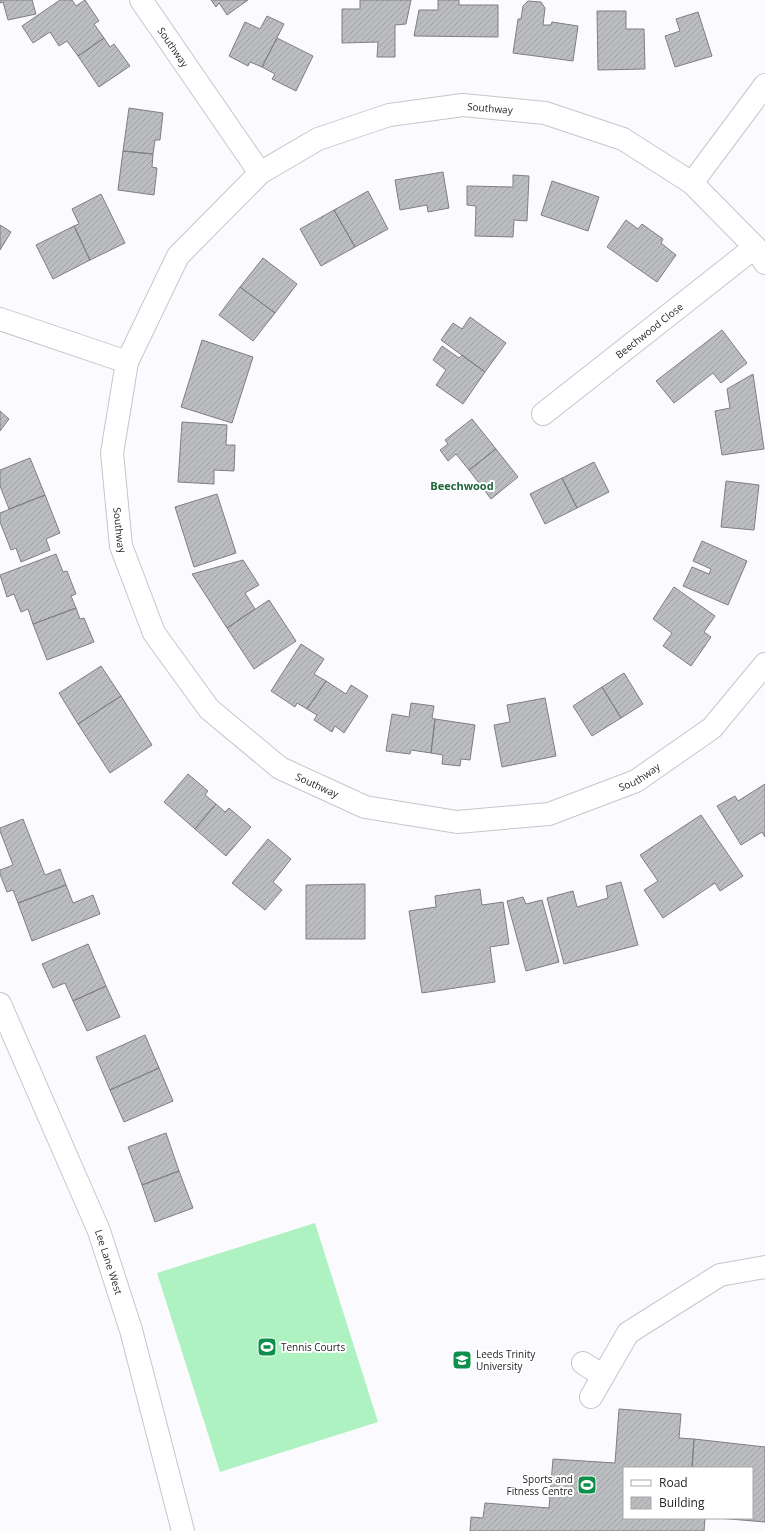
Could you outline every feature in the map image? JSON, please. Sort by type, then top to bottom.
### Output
[{"type":"street","name":"Southway","points":[[141,0],[260,173]]},
{"type":"street","points":[[692,183],[765,85]]},
{"type":"street","name":"Southway","points":[[760,255],[692,183],[622,140],[545,113],[463,105],[389,115],[318,139],[260,173],[178,256],[127,362],[112,454],[121,546],[154,633],[208,709],[280,768],[365,806],[456,822],[548,814],[636,781],[712,728],[765,664]]},
{"type":"street","name":"Beechwood Close","points":[[543,414],[760,255]]},
{"type":"street","points":[[0,319],[127,362]]},
{"type":"street","name":"Lee Lane West","points":[[0,1004],[99,1231],[131,1330],[183,1531]]},
{"type":"street","points":[[590,1397],[628,1333],[720,1275],[765,1267]]},
{"type":"street","points":[[583,1363],[603,1376]]},
{"type":"green space","name":"Tennis Courts","points":[[315,1223],[378,1422],[220,1472],[157,1273]]},
{"type":"building","points":[[0,0],[32,0],[36,14],[8,20],[3,2],[0,3]]},
{"type":"building","points":[[60,0],[72,0],[76,6],[85,0],[99,21],[94,24],[104,38],[78,56],[67,41],[59,46],[50,32],[33,43],[22,26]]},
{"type":"building","points":[[211,0],[248,0],[227,15],[219,3],[216,7]]},
{"type":"building","points":[[360,0],[411,0],[406,24],[395,25],[395,57],[377,57],[378,42],[342,43],[342,9],[360,9]]},
{"type":"building","points":[[438,0],[459,0],[459,5],[498,5],[498,37],[414,36],[419,10],[438,10]]},
{"type":"building","points":[[528,1],[541,2],[545,8],[543,25],[551,25],[552,22],[578,26],[573,61],[513,53],[518,19],[521,19],[523,6]]},
{"type":"building","points":[[597,11],[626,11],[626,29],[644,29],[645,69],[598,70]]},
{"type":"building","points":[[698,12],[712,56],[675,67],[665,36],[680,31],[676,19]]},
{"type":"building","points":[[267,16],[284,24],[262,67],[250,62],[248,66],[229,56],[245,22],[260,29]]},
{"type":"building","points":[[104,38],[110,47],[114,44],[130,66],[99,87],[78,56]]},
{"type":"building","points":[[277,38],[313,56],[296,91],[272,79],[275,74],[262,67]]},
{"type":"building","points":[[129,108],[163,113],[160,140],[155,140],[153,154],[123,151]]},
{"type":"building","points":[[123,151],[153,154],[152,167],[157,168],[154,195],[118,190]]},
{"type":"building","points":[[443,172],[449,208],[428,212],[427,205],[400,210],[395,180]]},
{"type":"building","points":[[513,175],[529,176],[527,221],[514,220],[513,237],[475,236],[476,206],[467,205],[467,186],[513,187]]},
{"type":"building","points":[[552,181],[599,197],[588,231],[541,215]]},
{"type":"building","points":[[368,191],[388,229],[355,247],[334,210]]},
{"type":"building","points":[[101,194],[125,243],[90,260],[74,226],[79,224],[72,209]]},
{"type":"building","points":[[334,210],[355,247],[321,266],[300,229]]},
{"type":"building","points":[[626,220],[638,229],[642,224],[663,239],[661,243],[676,255],[657,282],[607,247]]},
{"type":"building","points":[[0,225],[11,232],[0,250]]},
{"type":"building","points":[[74,226],[90,260],[53,279],[36,245]]},
{"type":"building","points":[[263,258],[297,284],[275,313],[240,287]]},
{"type":"building","points":[[240,287],[275,313],[253,341],[219,315]]},
{"type":"building","points":[[470,317],[506,343],[485,372],[441,340],[453,323],[462,329]]},
{"type":"building","points":[[722,330],[747,363],[721,383],[713,373],[674,403],[656,381]]},
{"type":"building","points":[[202,340],[253,357],[232,423],[181,407]]},
{"type":"building","points":[[442,346],[459,358],[462,355],[485,372],[463,404],[436,385],[446,370],[433,360]]},
{"type":"building","points":[[753,374],[764,449],[722,455],[715,411],[730,408],[727,389]]},
{"type":"building","points":[[0,411],[9,419],[0,431]]},
{"type":"building","points":[[472,419],[496,449],[469,470],[456,454],[448,461],[440,450],[448,444],[445,440]]},
{"type":"building","points":[[182,422],[227,425],[226,445],[235,445],[234,471],[214,470],[214,484],[178,482]]},
{"type":"building","points":[[496,449],[518,477],[491,499],[469,470]]},
{"type":"building","points":[[30,458],[45,495],[9,509],[0,486],[0,470]]},
{"type":"building","points":[[594,462],[609,492],[577,508],[562,478]]},
{"type":"building","points":[[562,478],[577,508],[545,524],[530,494]]},
{"type":"building","points":[[726,481],[759,485],[754,530],[721,527]]},
{"type":"building","points":[[217,494],[236,553],[194,567],[175,507]]},
{"type":"building","points":[[45,495],[60,533],[46,539],[50,550],[21,562],[16,548],[11,550],[0,522],[0,513]]},
{"type":"building","points":[[702,541],[747,561],[728,605],[683,586],[692,567],[709,574],[711,569],[693,561]]},
{"type":"building","points":[[56,554],[63,572],[67,571],[76,594],[71,596],[76,608],[33,624],[28,609],[21,612],[14,594],[7,597],[0,575]]},
{"type":"building","points":[[243,560],[259,585],[245,593],[255,609],[227,628],[192,574]]},
{"type":"building","points":[[674,587],[715,616],[704,632],[711,637],[691,666],[663,646],[672,633],[653,619]]},
{"type":"building","points":[[269,600],[296,641],[254,669],[227,628]]},
{"type":"building","points":[[76,608],[80,619],[84,618],[94,642],[47,660],[33,624]]},
{"type":"building","points":[[301,644],[324,659],[314,674],[326,681],[307,709],[297,703],[295,707],[271,691]]},
{"type":"building","points":[[101,666],[121,696],[78,724],[59,693]]},
{"type":"building","points":[[624,673],[643,704],[621,718],[602,687]]},
{"type":"building","points":[[326,681],[346,694],[351,685],[368,696],[344,733],[335,726],[332,732],[314,720],[317,715],[307,709]]},
{"type":"building","points":[[602,687],[621,718],[592,736],[573,706]]},
{"type":"building","points":[[121,696],[152,745],[110,773],[78,724]]},
{"type":"building","points":[[545,698],[556,756],[502,767],[494,725],[510,722],[507,705]]},
{"type":"building","points":[[411,703],[434,706],[432,718],[435,719],[431,753],[411,750],[410,754],[386,751],[392,714],[409,717]]},
{"type":"building","points":[[435,719],[475,725],[470,760],[461,759],[460,766],[442,764],[443,755],[431,753]]},
{"type":"building","points":[[188,774],[208,791],[205,795],[216,804],[195,829],[164,802]]},
{"type":"building","points":[[765,784],[765,837],[762,832],[741,845],[717,806],[735,796],[738,801]]},
{"type":"building","points":[[216,804],[225,812],[229,808],[251,827],[226,856],[195,829]]},
{"type":"building","points":[[701,815],[743,876],[720,891],[715,883],[663,918],[644,890],[658,881],[640,855]]},
{"type":"building","points":[[23,819],[45,875],[60,869],[66,885],[18,903],[13,890],[7,892],[0,874],[0,870],[13,865],[0,828]]},
{"type":"building","points":[[268,839],[291,859],[273,882],[282,890],[265,910],[232,883]]},
{"type":"building","points":[[621,882],[638,945],[564,964],[547,898],[573,891],[577,907],[608,898],[606,886]]},
{"type":"building","points":[[365,884],[365,939],[306,939],[306,885]]},
{"type":"building","points":[[66,885],[73,903],[93,895],[100,914],[32,941],[18,903]]},
{"type":"building","points":[[480,889],[482,905],[503,902],[509,944],[490,947],[495,982],[422,993],[409,911],[436,907],[435,896]]},
{"type":"building","points":[[523,897],[526,904],[542,900],[559,962],[526,971],[507,901]]},
{"type":"building","points":[[88,944],[106,986],[73,1001],[65,983],[53,988],[42,964]]},
{"type":"building","points":[[106,986],[120,1017],[87,1031],[73,1001]]},
{"type":"building","points":[[145,1035],[159,1068],[110,1090],[96,1057]]},
{"type":"building","points":[[159,1068],[173,1101],[124,1122],[110,1090]]},
{"type":"building","points":[[166,1133],[179,1171],[142,1185],[128,1147]]},
{"type":"building","points":[[179,1171],[193,1208],[155,1222],[142,1185]]},
{"type":"building","name":"Sports and Fitness Centre","points":[[619,1409],[681,1414],[679,1438],[694,1439],[692,1467],[623,1467],[623,1519],[705,1519],[704,1531],[470,1531],[471,1517],[483,1518],[485,1503],[549,1508],[553,1459],[615,1463]]},
{"type":"building","points":[[694,1439],[765,1447],[765,1522],[730,1519],[753,1519],[753,1467],[692,1467]]},
{"type":"place","name":"Tennis Courts","points":[[267,1347]]},
{"type":"place","name":"Leeds Trinity University","points":[[462,1360]]},
{"type":"place","name":"Sports and Fitness Centre","points":[[587,1485]]},
{"type":"district","name":"Beechwood","points":[[462,485]]}]
